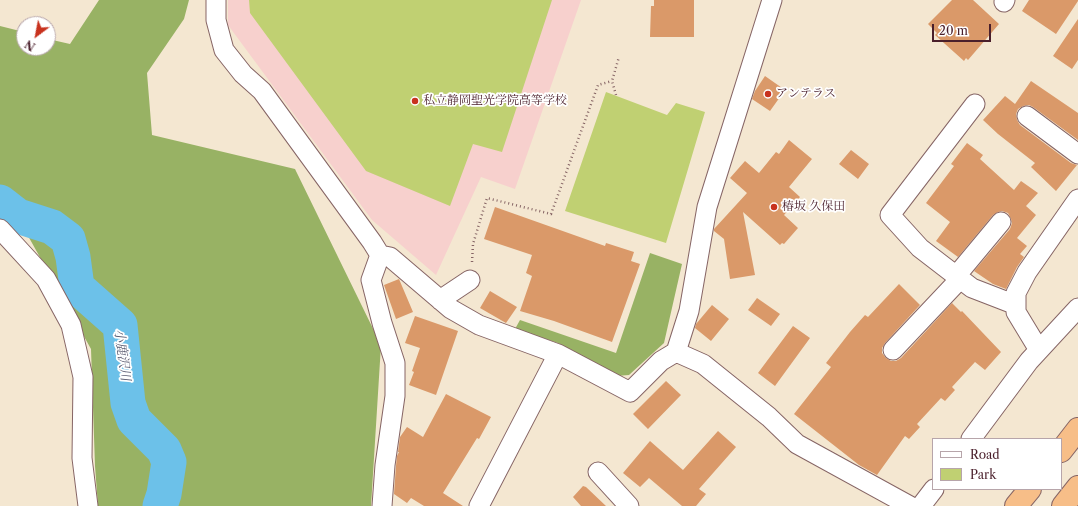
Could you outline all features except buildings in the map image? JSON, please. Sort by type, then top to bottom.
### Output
[{"type":"highway","points":[[1062,450],[1078,429]]},
{"type":"highway","points":[[1063,506],[1078,487]]},
{"type":"highway","points":[[1016,506],[1029,490]]},
{"type":"street","points":[[216,0],[216,20],[224,50],[242,74],[262,91],[380,255],[390,258],[451,309],[479,325],[558,354],[630,392],[661,361],[676,352],[689,311],[698,254],[708,207],[772,0]]},
{"type":"street","points":[[975,104],[890,215],[920,248],[972,288],[1016,305]]},
{"type":"street","points":[[1027,116],[1078,154]]},
{"type":"street","points":[[1039,350],[1016,312],[1016,293],[1027,272],[1078,199]]},
{"type":"street","points":[[893,350],[958,277],[1001,222]]},
{"type":"street","points":[[0,229],[46,279],[71,325],[83,377],[82,458],[88,506]]},
{"type":"street","points":[[380,255],[371,280],[382,323],[395,363],[395,396],[385,465],[382,506]]},
{"type":"street","points":[[440,300],[470,280]]},
{"type":"street","points":[[972,438],[1029,361],[1078,308]]},
{"type":"street","points":[[676,352],[703,364],[769,417],[797,444],[910,506]]},
{"type":"street","points":[[479,506],[558,354]]},
{"type":"street","points":[[598,472],[629,506]]},
{"type":"street","points":[[921,506],[933,490]]},
{"type":"path","points":[[616,95],[612,81],[619,57]]},
{"type":"path","points":[[470,280],[473,244],[487,198],[551,214],[598,86],[612,81]]},
{"type":"shaded area","name":"私立静岡聖光学院高等学校","points":[[228,0],[581,0],[515,189],[481,177],[436,275],[372,220],[228,25]]},
{"type":"green space","points":[[99,0],[189,0],[184,19],[147,73],[152,135],[295,169],[381,345],[371,506],[98,506],[95,466],[91,349],[27,234],[0,209],[0,26],[16,30],[16,56],[56,56],[56,41],[70,44]]},
{"type":"green space","name":"私立静岡聖光学院高等学校","points":[[249,0],[552,0],[502,152],[473,144],[450,206],[366,171],[250,13]]},
{"type":"green space","points":[[606,92],[667,115],[676,103],[705,112],[666,243],[565,211]]},
{"type":"green space","points":[[650,253],[682,264],[664,343],[629,375],[616,376],[558,343],[515,329],[520,320],[616,353]]},
{"type":"waterway","name":"小鹿沢川","points":[[0,202],[18,216],[52,227],[68,239],[73,257],[77,287],[120,325],[128,403],[134,420],[164,450],[169,462],[164,494],[160,506]]},
{"type":"place","name":"アンテラス","points":[[768,94]]},
{"type":"place","name":"私立静岡聖光学院高等学校","points":[[415,101]]},
{"type":"place","name":"椿坂 久保田","points":[[774,207]]}]
